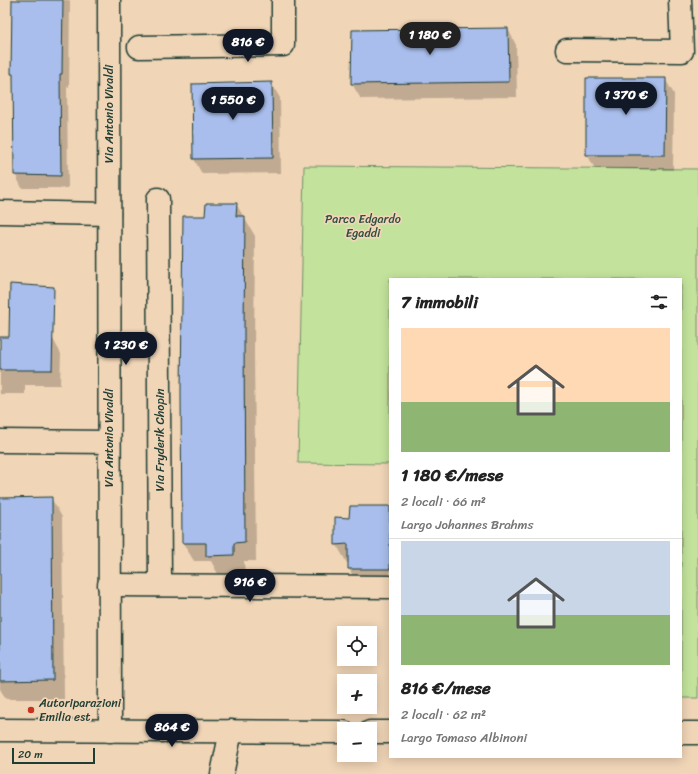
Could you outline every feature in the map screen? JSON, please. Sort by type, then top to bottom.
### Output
[{"type":"street","name":"Via Antonio Vivaldi","points":[[109,0],[110,731]]},
{"type":"street","points":[[140,47],[283,46],[283,0]]},
{"type":"street","points":[[567,50],[682,50],[680,0]]},
{"type":"street","name":"Via Fryderik Chopin","points":[[158,199],[160,585]]},
{"type":"street","points":[[0,212],[109,214]]},
{"type":"street","points":[[0,441],[109,442]]},
{"type":"street","points":[[110,585],[389,587]]},
{"type":"street","points":[[0,730],[337,732]]},
{"type":"street","points":[[222,774],[231,731]]},
{"type":"street","points":[[377,732],[389,732]]},
{"type":"street","points":[[682,733],[698,733]]},
{"type":"green space","name":"Parco Edgardo Egaddi","points":[[304,166],[698,169],[698,698],[682,698],[682,278],[389,278],[389,464],[298,463]]},
{"type":"building","points":[[12,0],[63,0],[62,74],[60,74],[61,176],[14,175],[13,74],[11,74]]},
{"type":"building","points":[[508,28],[509,82],[351,84],[352,30]]},
{"type":"building","points":[[586,78],[666,78],[665,155],[586,155]]},
{"type":"building","points":[[272,82],[273,158],[193,159],[192,84]]},
{"type":"building","points":[[206,203],[237,203],[236,216],[245,216],[245,542],[234,543],[234,555],[206,556],[206,543],[182,543],[181,391],[183,216],[205,216]]},
{"type":"building","points":[[10,284],[54,287],[52,370],[0,370],[0,337],[9,337]]},
{"type":"building","points":[[52,497],[53,680],[0,681],[0,498]]},
{"type":"building","points":[[350,506],[389,506],[389,569],[348,569],[348,544],[335,545],[335,517],[349,518]]},
{"type":"place","name":"Autoriparazioni Emilia est","points":[[31,710]]}]
